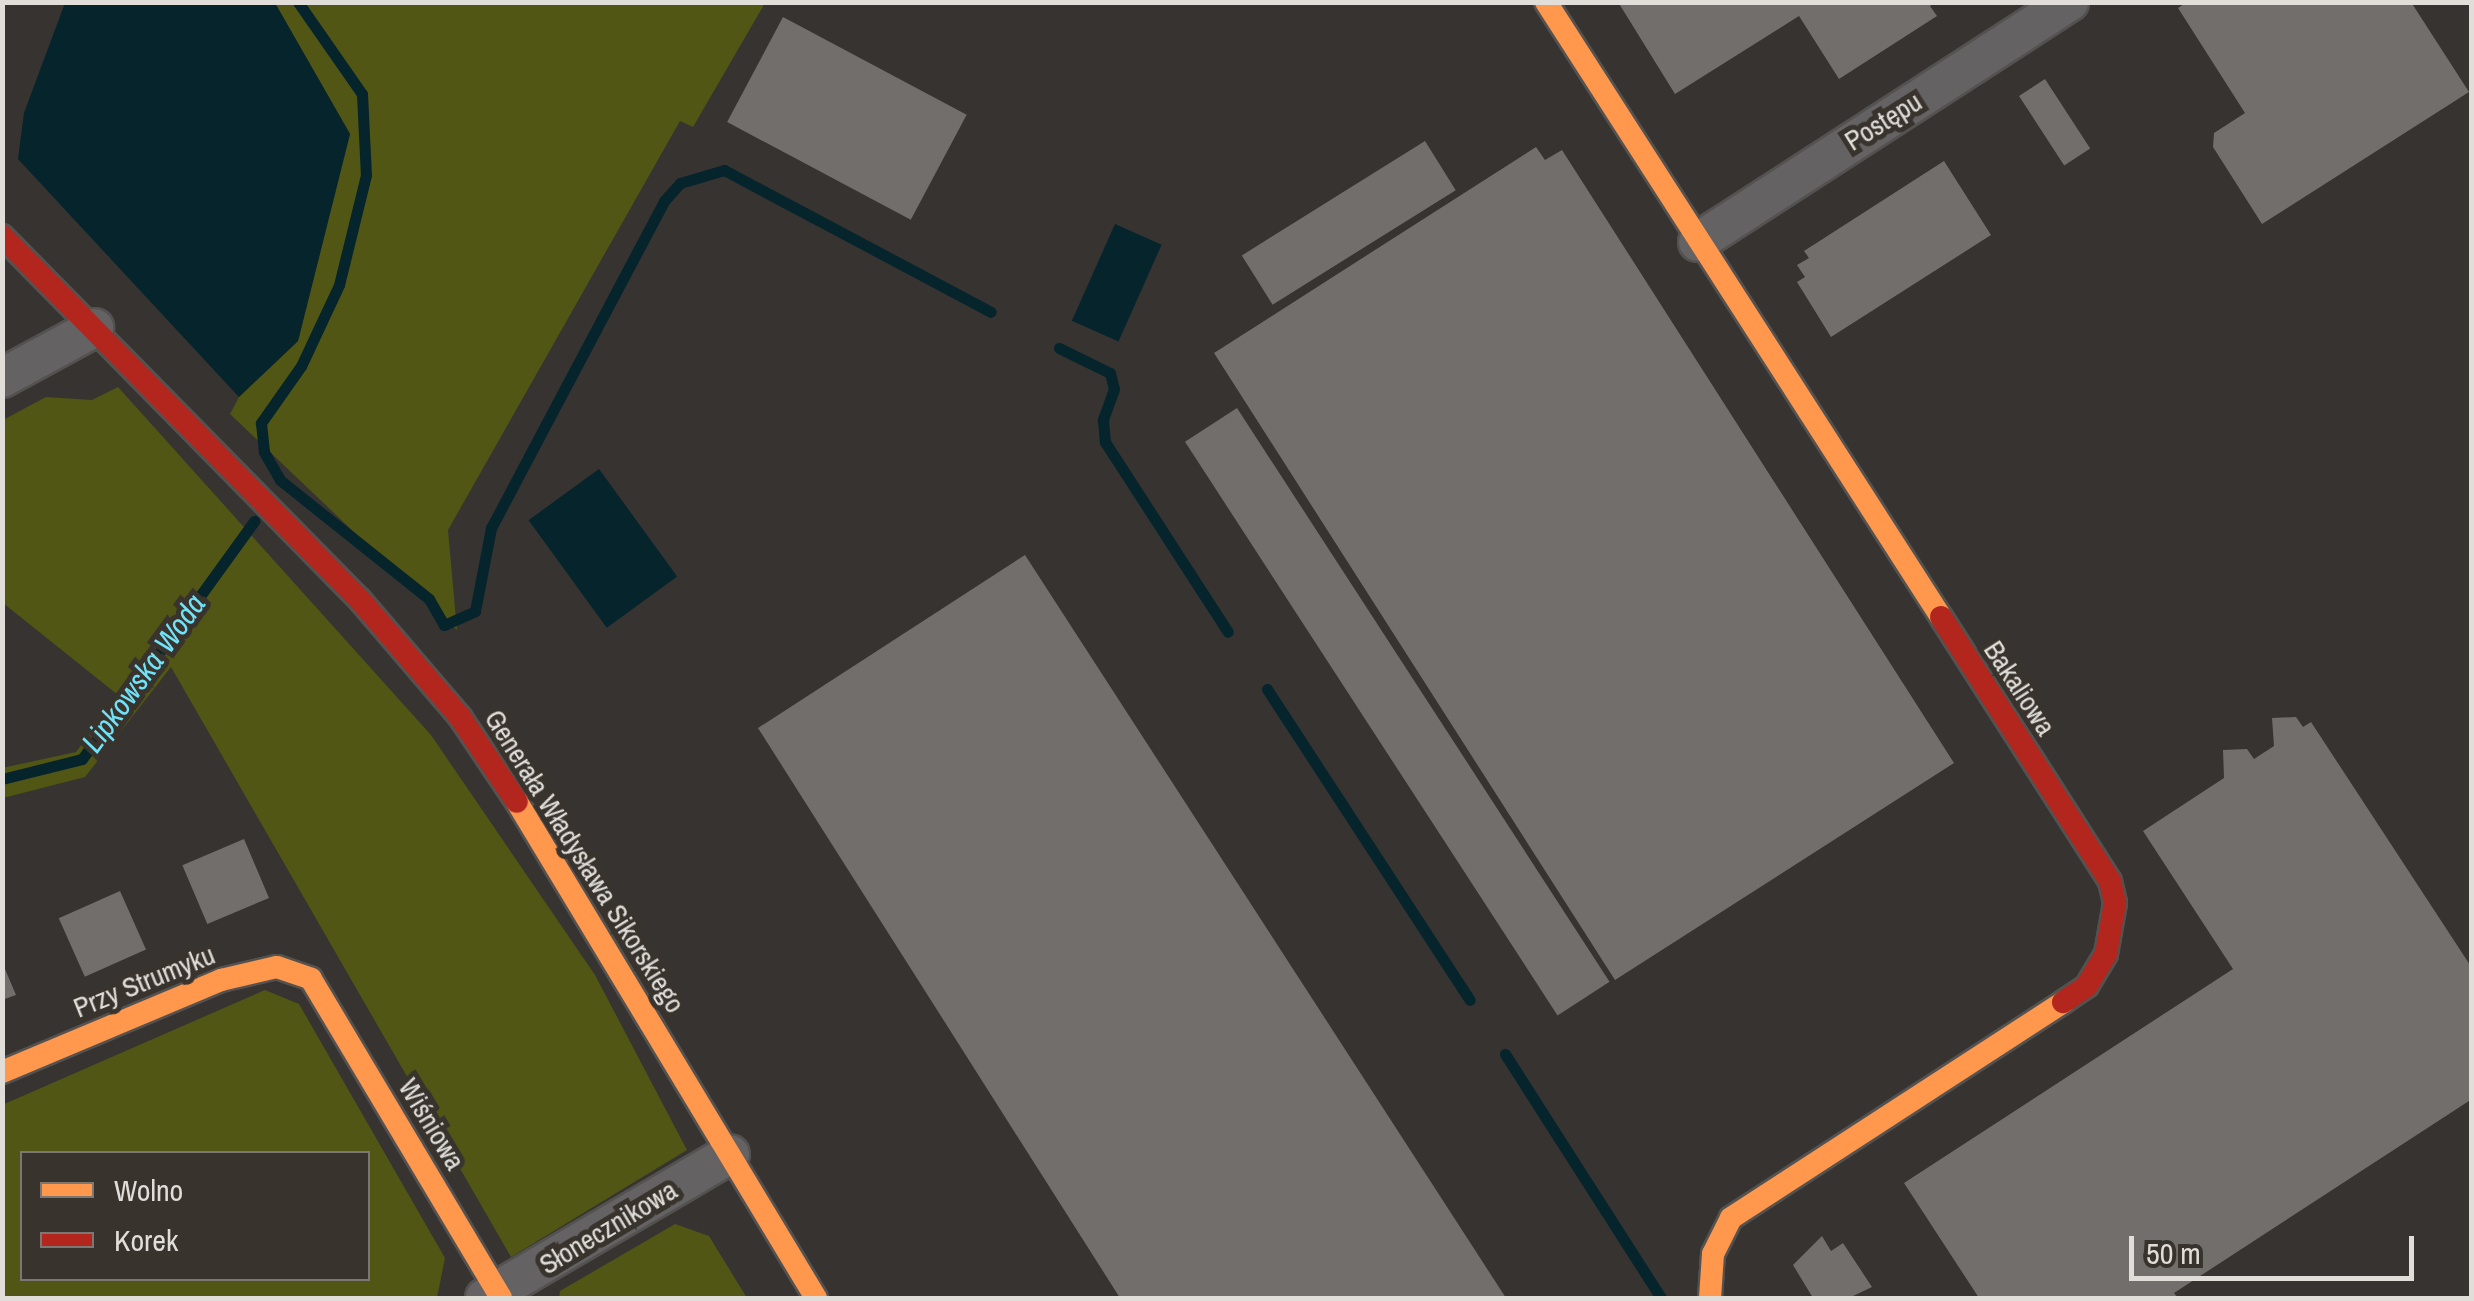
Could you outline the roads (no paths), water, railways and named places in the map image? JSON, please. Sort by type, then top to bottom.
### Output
[{"type":"street","name":"Bakaliowa","points":[[1546,2],[2110,881],[2116,922],[2086,986],[1731,1218],[1714,1254],[1710,1298]]},
{"type":"street","name":"Postępu","points":[[1698,242],[2069,2]]},
{"type":"street","name":"Generała Władysława Sikorskiego","points":[[2,236],[360,600],[460,717],[816,1298]]},
{"type":"street","points":[[2,378],[94,328]]},
{"type":"street","name":"Przy Strumyku","points":[[2,1072],[221,980],[277,968],[312,980]]},
{"type":"street","name":"Wiśniowa","points":[[312,980],[495,1296]]},
{"type":"street","name":"Słonecznikowa","points":[[495,1296],[730,1154]]},
{"type":"water","points":[[65,3],[275,3],[350,134],[298,341],[239,397],[18,159],[24,113]]},
{"type":"water","points":[[1115,224],[1162,245],[1118,342],[1072,321]]},
{"type":"water","points":[[599,469],[677,577],[607,628],[529,520]]},
{"type":"waterway","points":[[298,2],[362,94],[366,175],[339,285],[301,366],[261,423],[264,452],[280,480],[429,599],[444,625],[475,611],[491,528],[664,201],[680,183],[724,170],[991,312]]},
{"type":"waterway","points":[[1059,348],[1110,373],[1114,389],[1103,420],[1105,442],[1228,632]]},
{"type":"waterway","name":"Lipkowska Woda","points":[[2,779],[82,759],[254,521]]},
{"type":"waterway","points":[[1267,689],[1470,1000]]},
{"type":"waterway","points":[[1505,1054],[1661,1298]]}]
